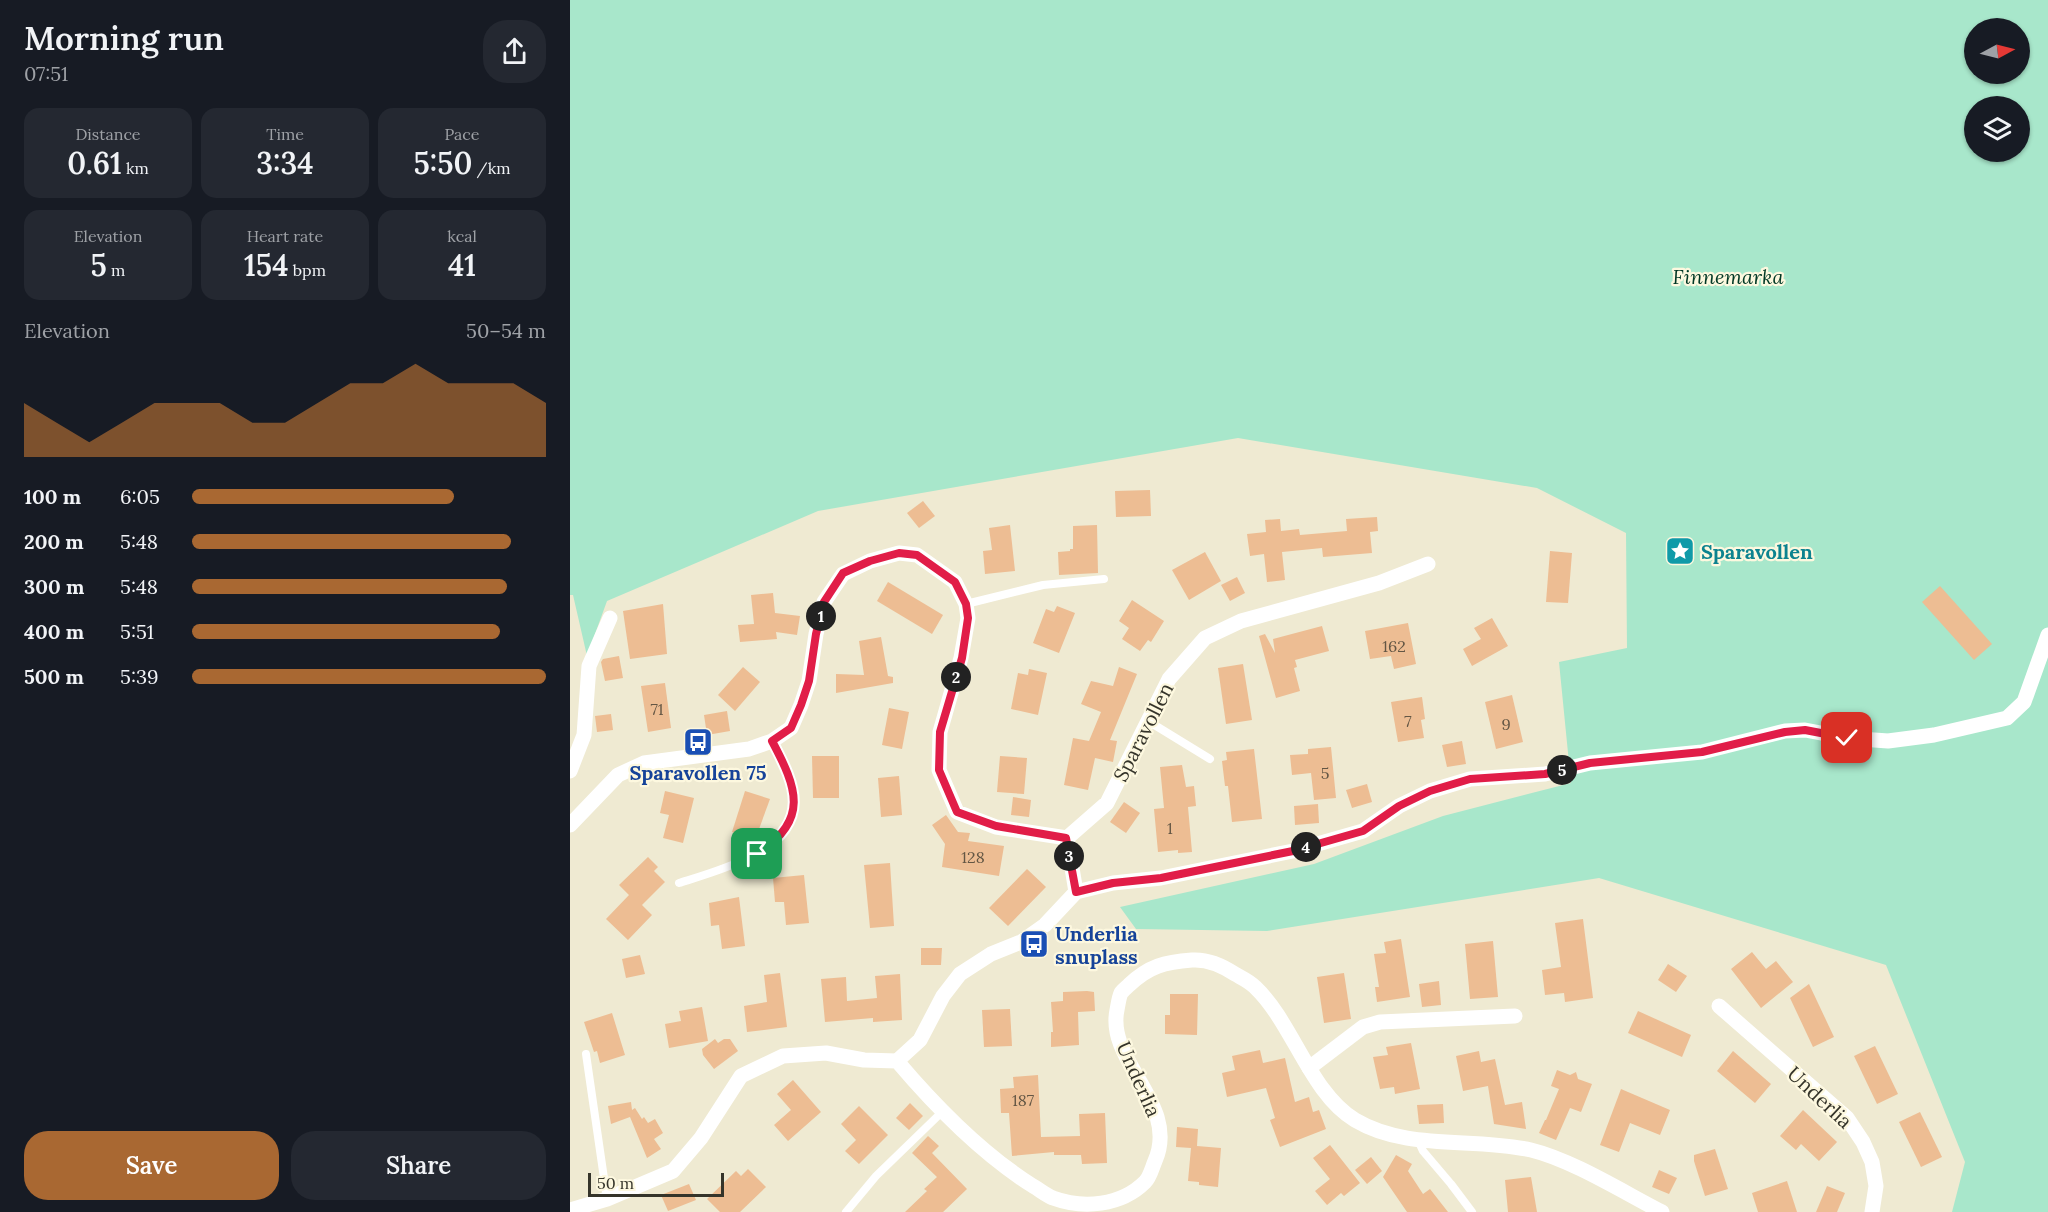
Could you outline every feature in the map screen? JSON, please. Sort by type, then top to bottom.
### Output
[{"type":"street","points":[[570,825],[618,775],[644,763],[749,749],[772,741],[791,728],[809,681],[816,634],[824,602],[843,573],[870,561],[899,553],[917,555],[955,582],[966,604],[968,618],[962,658],[940,732],[939,770],[957,812],[996,826],[1066,838],[1076,892]]},
{"type":"street","name":"Sparavollen","points":[[1066,838],[1107,802],[1169,679],[1204,638],[1241,621],[1379,583],[1428,564]]},
{"type":"street","points":[[570,771],[584,735],[589,666],[610,618]]},
{"type":"street","points":[[570,1210],[607,1198],[673,1171],[701,1138],[741,1076],[783,1056],[826,1053],[864,1060],[897,1061],[920,1040],[943,996],[960,974],[991,954],[1021,942],[1045,925],[1076,892],[1113,883],[1161,878],[1282,853],[1363,831],[1399,806],[1430,791],[1470,779],[1545,774],[1590,763],[1702,752],[1785,732],[1805,730],[1847,738],[1888,741],[1934,735],[2007,718],[2024,702],[2048,635]]},
{"type":"street","name":"Underlia","points":[[897,1061],[920,1088],[974,1140],[1015,1175],[1052,1198],[1091,1206],[1121,1198],[1146,1181],[1158,1154],[1160,1127],[1152,1104],[1123,1048],[1115,1021],[1121,993],[1143,972],[1170,963],[1197,960],[1223,966],[1254,986],[1279,1016],[1330,1097],[1352,1118],[1378,1132],[1418,1140],[1484,1144],[1534,1151],[1561,1160],[1662,1212]]},
{"type":"street","name":"Underlia","points":[[1719,1006],[1847,1118],[1863,1142],[1872,1162],[1876,1186],[1872,1212]]},
{"type":"street","points":[[1310,1068],[1363,1027],[1380,1022],[1515,1016]]},
{"type":"lane","points":[[966,604],[1034,586],[1104,579]]},
{"type":"lane","points":[[1148,721],[1210,759]]},
{"type":"lane","points":[[679,883],[719,871],[757,854],[772,844],[790,821],[795,808],[794,796],[788,773],[772,741]]},
{"type":"lane","points":[[586,1054],[607,1198]]},
{"type":"lane","points":[[846,1212],[876,1176],[943,1111]]},
{"type":"lane","points":[[1418,1140],[1423,1151],[1472,1212]]},
{"type":"green space","name":"Finnemarka","points":[[570,0],[2048,0],[2048,1212],[1952,1212],[1965,1162],[1886,965],[1599,878],[1267,931],[1136,929],[1120,907],[1314,864],[1443,816],[1571,783],[1559,662],[1627,648],[1626,533],[1537,488],[1238,438],[818,511],[607,601],[587,656],[573,595],[570,595]]},
{"type":"building","points":[[1150,490],[1151,516],[1116,517],[1115,491]]},
{"type":"building","points":[[923,501],[935,516],[919,528],[907,513]]},
{"type":"building","points":[[1377,517],[1378,531],[1370,532],[1372,553],[1323,557],[1322,548],[1282,552],[1285,580],[1267,582],[1264,554],[1250,556],[1247,534],[1266,532],[1265,520],[1280,519],[1281,531],[1299,529],[1300,535],[1347,531],[1346,519]]},
{"type":"building","points":[[1010,525],[1015,571],[985,574],[983,551],[992,550],[989,528]]},
{"type":"building","points":[[1097,525],[1098,573],[1059,575],[1058,552],[1073,549],[1073,526]]},
{"type":"building","points":[[1550,551],[1572,553],[1568,603],[1546,602]]},
{"type":"building","points":[[1205,552],[1221,581],[1189,600],[1172,570]]},
{"type":"building","points":[[1237,577],[1245,593],[1230,601],[1221,585]]},
{"type":"building","points":[[888,582],[943,615],[932,634],[877,601]]},
{"type":"building","points":[[1940,586],[1992,644],[1974,660],[1922,602]]},
{"type":"building","points":[[773,593],[775,613],[800,616],[797,635],[776,632],[777,639],[740,642],[738,625],[754,624],[751,595]]},
{"type":"building","points":[[1132,600],[1164,621],[1151,642],[1148,640],[1140,651],[1122,639],[1129,628],[1119,621]]},
{"type":"building","points":[[663,604],[667,654],[630,659],[623,611]]},
{"type":"building","points":[[1057,606],[1075,613],[1059,653],[1033,643],[1046,609],[1054,612]]},
{"type":"building","points":[[1492,618],[1508,646],[1472,666],[1463,649],[1481,639],[1474,628]]},
{"type":"building","points":[[1408,623],[1416,664],[1394,669],[1391,656],[1370,659],[1365,631]]},
{"type":"building","points":[[1322,626],[1329,651],[1295,660],[1297,667],[1294,668],[1300,691],[1276,698],[1259,636],[1265,634],[1275,653],[1273,639]]},
{"type":"building","points":[[881,637],[888,676],[893,677],[893,683],[836,693],[836,674],[864,675],[859,641]]},
{"type":"building","points":[[619,656],[623,678],[605,681],[601,662],[603,659]]},
{"type":"building","points":[[1243,664],[1252,720],[1226,724],[1218,668]]},
{"type":"building","points":[[743,667],[760,682],[735,711],[718,695]]},
{"type":"building","points":[[1119,667],[1137,674],[1110,740],[1117,741],[1113,762],[1095,758],[1088,790],[1064,785],[1073,738],[1089,741],[1101,712],[1081,704],[1091,681],[1113,686]]},
{"type":"building","points":[[1029,669],[1047,673],[1038,715],[1011,709],[1018,673],[1028,675]]},
{"type":"building","points":[[665,683],[671,728],[648,732],[641,686]]},
{"type":"building","points":[[1512,695],[1523,742],[1496,749],[1485,702]]},
{"type":"building","points":[[1422,697],[1425,719],[1421,720],[1424,738],[1398,742],[1391,702]]},
{"type":"building","points":[[889,708],[909,712],[902,749],[882,745]]},
{"type":"building","points":[[727,711],[730,731],[707,735],[704,715]]},
{"type":"building","points":[[611,714],[613,730],[597,732],[595,716]]},
{"type":"building","points":[[1462,741],[1466,764],[1447,767],[1442,745]]},
{"type":"building","points":[[1331,747],[1336,798],[1314,800],[1311,773],[1292,775],[1290,755],[1308,754],[1308,749]]},
{"type":"building","points":[[1254,749],[1262,819],[1232,822],[1228,786],[1225,786],[1222,761],[1227,760],[1226,752]]},
{"type":"building","points":[[812,756],[839,756],[839,798],[813,798]]},
{"type":"building","points":[[1000,756],[1027,758],[1024,794],[997,792]]},
{"type":"building","points":[[1182,765],[1186,787],[1194,786],[1196,806],[1188,807],[1192,852],[1178,853],[1178,850],[1158,852],[1154,809],[1164,808],[1160,767]]},
{"type":"building","points":[[899,776],[902,815],[881,817],[878,778]]},
{"type":"building","points":[[1367,784],[1372,802],[1352,808],[1346,790]]},
{"type":"building","points":[[665,791],[694,798],[683,843],[663,838],[669,815],[660,813]]},
{"type":"building","points":[[745,791],[770,799],[755,840],[732,832]]},
{"type":"building","points":[[1013,797],[1031,800],[1029,817],[1011,815]]},
{"type":"building","points":[[1124,802],[1140,813],[1126,833],[1110,822]]},
{"type":"building","points":[[1318,804],[1319,823],[1295,825],[1294,806]]},
{"type":"building","points":[[946,815],[958,832],[970,833],[968,841],[1004,846],[999,876],[942,867],[945,844],[932,825]]},
{"type":"building","points":[[648,857],[658,867],[654,871],[665,882],[642,905],[652,915],[628,940],[606,919],[629,895],[619,885]]},
{"type":"building","points":[[890,863],[894,926],[870,928],[864,865]]},
{"type":"building","points":[[1027,869],[1046,887],[1008,926],[989,908]]},
{"type":"building","points":[[804,875],[809,923],[786,925],[784,902],[775,902],[773,878]]},
{"type":"building","points":[[739,897],[745,946],[722,949],[719,925],[711,926],[709,903]]},
{"type":"building","points":[[1583,919],[1593,998],[1565,1002],[1564,993],[1545,995],[1542,970],[1561,967],[1555,923]]},
{"type":"building","points":[[1401,939],[1410,997],[1377,1002],[1375,987],[1379,987],[1374,954],[1386,953],[1384,942]]},
{"type":"building","points":[[1493,941],[1498,997],[1470,999],[1465,944]]},
{"type":"building","points":[[921,948],[942,948],[941,965],[921,965]]},
{"type":"building","points":[[1752,952],[1766,969],[1776,961],[1793,982],[1761,1008],[1731,969]]},
{"type":"building","points":[[640,955],[645,974],[626,978],[622,959]]},
{"type":"building","points":[[1668,964],[1687,976],[1676,992],[1658,980]]},
{"type":"building","points":[[780,973],[787,1027],[747,1032],[744,1006],[767,1002],[764,975]]},
{"type":"building","points":[[1344,973],[1351,1019],[1324,1023],[1317,977]]},
{"type":"building","points":[[900,974],[902,1020],[873,1022],[873,1018],[825,1022],[821,979],[846,977],[847,1001],[877,998],[875,976]]},
{"type":"building","points":[[1439,981],[1441,1005],[1422,1007],[1419,984]]},
{"type":"building","points":[[1809,984],[1834,1037],[1813,1047],[1790,998]]},
{"type":"building","points":[[1063,992],[1094,992],[1095,1011],[1078,1012],[1079,1045],[1051,1047],[1051,1032],[1053,1032],[1051,1002],[1063,1001]]},
{"type":"building","points":[[1170,994],[1198,994],[1197,1035],[1165,1034],[1165,1015],[1170,1015]]},
{"type":"building","points":[[702,1007],[708,1041],[669,1048],[665,1024],[681,1021],[679,1011]]},
{"type":"building","points":[[1010,1009],[1012,1046],[984,1047],[982,1010]]},
{"type":"building","points":[[1638,1011],[1691,1035],[1682,1057],[1628,1033]]},
{"type":"building","points":[[612,1013],[625,1055],[600,1063],[584,1022]]},
{"type":"building","points":[[715,1039],[718,1043],[724,1039],[730,1039],[738,1051],[714,1069],[703,1055],[702,1049]]},
{"type":"building","points":[[1411,1043],[1420,1089],[1395,1094],[1394,1087],[1380,1089],[1373,1057],[1388,1055],[1386,1047]]},
{"type":"building","points":[[1875,1046],[1898,1094],[1877,1104],[1854,1056]]},
{"type":"building","points":[[1260,1050],[1263,1063],[1285,1058],[1295,1102],[1309,1097],[1313,1112],[1319,1110],[1326,1129],[1280,1147],[1270,1120],[1275,1118],[1266,1088],[1227,1097],[1222,1073],[1235,1070],[1232,1056]]},
{"type":"building","points":[[1479,1051],[1481,1062],[1495,1059],[1505,1105],[1522,1102],[1526,1129],[1494,1124],[1488,1086],[1463,1091],[1456,1056]]},
{"type":"building","points":[[1733,1051],[1771,1084],[1755,1103],[1717,1071]]},
{"type":"building","points":[[1557,1070],[1570,1075],[1576,1072],[1578,1079],[1592,1084],[1581,1112],[1570,1108],[1556,1140],[1539,1133],[1559,1089],[1551,1086]]},
{"type":"building","points":[[1038,1075],[1041,1137],[1080,1136],[1079,1114],[1105,1113],[1107,1163],[1082,1164],[1081,1155],[1054,1155],[1054,1152],[1012,1156],[1009,1113],[1001,1113],[1000,1089],[1014,1088],[1013,1077]]},
{"type":"building","points":[[793,1080],[821,1112],[788,1141],[774,1125],[791,1110],[777,1094]]},
{"type":"building","points":[[1621,1089],[1670,1110],[1660,1135],[1630,1123],[1619,1152],[1600,1145]]},
{"type":"building","points":[[631,1102],[632,1110],[635,1108],[642,1119],[644,1117],[648,1123],[655,1119],[663,1133],[654,1139],[661,1149],[647,1158],[630,1117],[611,1124],[608,1106]]},
{"type":"building","points":[[910,1103],[923,1116],[909,1130],[896,1118]]},
{"type":"building","points":[[1443,1104],[1444,1123],[1419,1124],[1417,1105]]},
{"type":"building","points":[[859,1106],[888,1135],[859,1164],[845,1151],[856,1140],[841,1124]]},
{"type":"building","points":[[1803,1110],[1837,1142],[1819,1161],[1801,1144],[1796,1150],[1780,1136]]},
{"type":"building","points":[[1920,1112],[1942,1157],[1921,1167],[1899,1122]]},
{"type":"building","points":[[1177,1127],[1198,1129],[1197,1146],[1221,1148],[1218,1187],[1188,1181],[1191,1148],[1176,1147]]},
{"type":"building","points":[[928,1136],[939,1146],[932,1153],[967,1189],[943,1212],[905,1212],[927,1191],[924,1189],[937,1177],[912,1153]]},
{"type":"building","points":[[1330,1145],[1360,1183],[1344,1196],[1341,1193],[1327,1205],[1315,1191],[1330,1179],[1313,1158]]},
{"type":"building","points":[[1715,1149],[1728,1189],[1705,1196],[1694,1155]]},
{"type":"building","points":[[1396,1155],[1412,1164],[1408,1171],[1423,1194],[1430,1189],[1448,1212],[1407,1212],[1383,1177]]},
{"type":"building","points":[[1371,1157],[1382,1171],[1367,1184],[1355,1170]]},
{"type":"building","points":[[748,1169],[766,1187],[740,1212],[720,1212],[707,1199],[736,1171],[741,1176]]},
{"type":"building","points":[[1659,1170],[1677,1178],[1669,1194],[1652,1187]]},
{"type":"building","points":[[1531,1177],[1537,1212],[1508,1212],[1505,1180]]},
{"type":"building","points":[[1787,1181],[1797,1212],[1758,1212],[1752,1193]]},
{"type":"building","points":[[689,1184],[696,1200],[668,1211],[661,1195]]},
{"type":"building","points":[[1827,1186],[1845,1193],[1837,1212],[1816,1212]]},
{"type":"place","name":"Sparavollen","points":[[1680,551]]},
{"type":"place","name":"Sparavollen 75","points":[[698,742]]},
{"type":"place","name":"Underlia snuplass","points":[[1034,944]]},
{"type":"route","points":[[757,854],[778,838],[790,821],[795,808],[788,773],[772,741],[791,728],[801,705],[809,681],[816,634],[824,602],[843,573],[870,561],[899,553],[917,555],[955,582],[966,604],[968,618],[962,658],[940,732],[939,770],[957,812],[996,826],[1066,838],[1076,892],[1113,883],[1161,878],[1293,851],[1363,831],[1399,806],[1430,791],[1470,779],[1545,774],[1590,763],[1702,752],[1785,732],[1805,730],[1847,738]]}]
